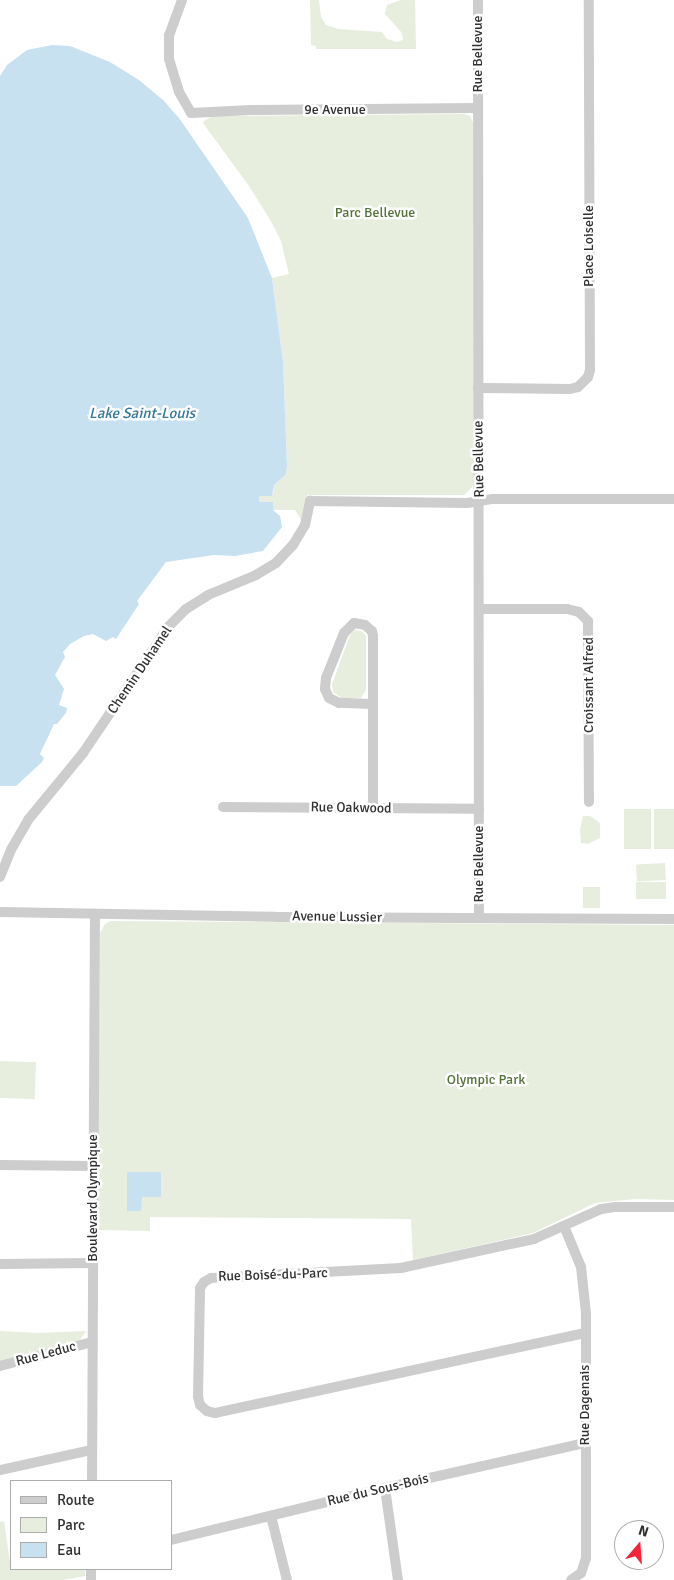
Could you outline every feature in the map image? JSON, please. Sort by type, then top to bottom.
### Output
[{"type":"street","name":"9e Avenue","points":[[182,0],[170,35],[169,59],[179,92],[191,113],[252,110],[478,108]]},
{"type":"street","name":"Rue Bellevue","points":[[478,0],[479,918]]},
{"type":"street","name":"Place Loiselle","points":[[478,388],[570,389],[578,387],[588,377],[590,370],[589,0]]},
{"type":"street","points":[[480,501],[674,499]]},
{"type":"street","name":"Chemin Duhamel","points":[[0,877],[3,861],[28,820],[83,753],[169,626],[186,609],[208,595],[257,575],[276,563],[293,545],[305,525],[310,501],[480,501]]},
{"type":"street","name":"Croissant Alfred","points":[[480,609],[567,609],[579,612],[588,621],[589,802]]},
{"type":"street","points":[[372,704],[339,703],[329,698],[325,688],[326,678],[344,633],[350,625],[357,622],[369,627],[373,636],[373,808]]},
{"type":"street","name":"Rue Oakwood","points":[[223,807],[479,809]]},
{"type":"street","name":"Avenue Lussier","points":[[0,912],[674,919]]},
{"type":"street","name":"Boulevard Olympique","points":[[92,1480],[95,914]]},
{"type":"street","points":[[0,1165],[94,1166]]},
{"type":"street","name":"Rue Boisé-du-Parc","points":[[585,1333],[215,1413],[207,1411],[200,1405],[198,1396],[200,1288],[204,1282],[211,1278],[402,1268],[534,1239],[592,1211],[607,1208],[674,1207]]},
{"type":"street","name":"Rue Dagenais","points":[[564,1226],[584,1281],[586,1297],[586,1558],[582,1573],[571,1580]]},
{"type":"street","points":[[0,1264],[93,1263]]},
{"type":"street","name":"Rue Leduc","points":[[0,1366],[92,1342]]},
{"type":"street","name":"Rue du Sous-Bois","points":[[172,1540],[385,1488],[586,1443]]},
{"type":"street","points":[[0,1470],[92,1450]]},
{"type":"street","points":[[385,1488],[398,1580]]},
{"type":"street","points":[[271,1516],[287,1580]]},
{"type":"green space","points":[[310,0],[319,0],[321,17],[326,25],[338,29],[382,32],[387,39],[397,42],[403,40],[402,33],[385,14],[387,5],[401,0],[415,0],[416,49],[316,49],[316,46],[311,45]]},
{"type":"green space","name":"Parc Bellevue","points":[[464,114],[470,116],[474,124],[475,471],[473,486],[464,495],[307,495],[301,520],[295,510],[273,510],[259,502],[259,496],[273,494],[274,485],[286,474],[287,465],[283,362],[272,278],[289,274],[281,241],[272,223],[249,186],[203,123],[212,116]]},
{"type":"green space","points":[[355,630],[362,631],[366,636],[366,690],[361,698],[343,699],[333,692],[332,684],[350,635]]},
{"type":"green space","points":[[624,809],[651,809],[651,849],[624,849]]},
{"type":"green space","points":[[654,809],[674,809],[674,849],[654,849]]},
{"type":"green space","points":[[583,816],[590,816],[600,823],[600,838],[588,844],[581,843],[580,829]]},
{"type":"green space","points":[[665,863],[666,880],[637,881],[636,865]]},
{"type":"green space","points":[[636,882],[666,882],[666,899],[636,899]]},
{"type":"green space","points":[[583,887],[600,887],[600,908],[583,908]]},
{"type":"green space","name":"Olympic Park","points":[[110,921],[674,925],[674,1200],[635,1199],[595,1203],[533,1233],[413,1260],[411,1219],[150,1217],[150,1231],[98,1230],[100,933],[105,924]]},
{"type":"green space","points":[[0,1061],[36,1062],[35,1099],[0,1098]]},
{"type":"green space","points":[[0,1331],[38,1333],[86,1331],[80,1340],[0,1362]]},
{"type":"green space","points":[[4,1521],[10,1570],[85,1570],[85,1576],[63,1580],[0,1580],[0,1522]]},
{"type":"water","name":"Lake Saint-Louis","points":[[52,45],[70,46],[110,62],[139,80],[163,100],[179,118],[248,218],[272,278],[283,362],[287,465],[286,474],[274,485],[272,496],[259,496],[259,502],[273,502],[273,510],[280,516],[282,527],[263,551],[235,556],[214,555],[166,562],[137,601],[139,604],[116,639],[113,637],[106,641],[93,634],[84,636],[70,644],[63,652],[65,657],[55,675],[64,689],[59,705],[67,708],[66,713],[57,724],[54,724],[40,754],[44,758],[16,786],[0,786],[0,76],[7,65],[27,50]]},
{"type":"water","points":[[127,1172],[161,1172],[161,1197],[142,1197],[141,1211],[127,1211]]}]
